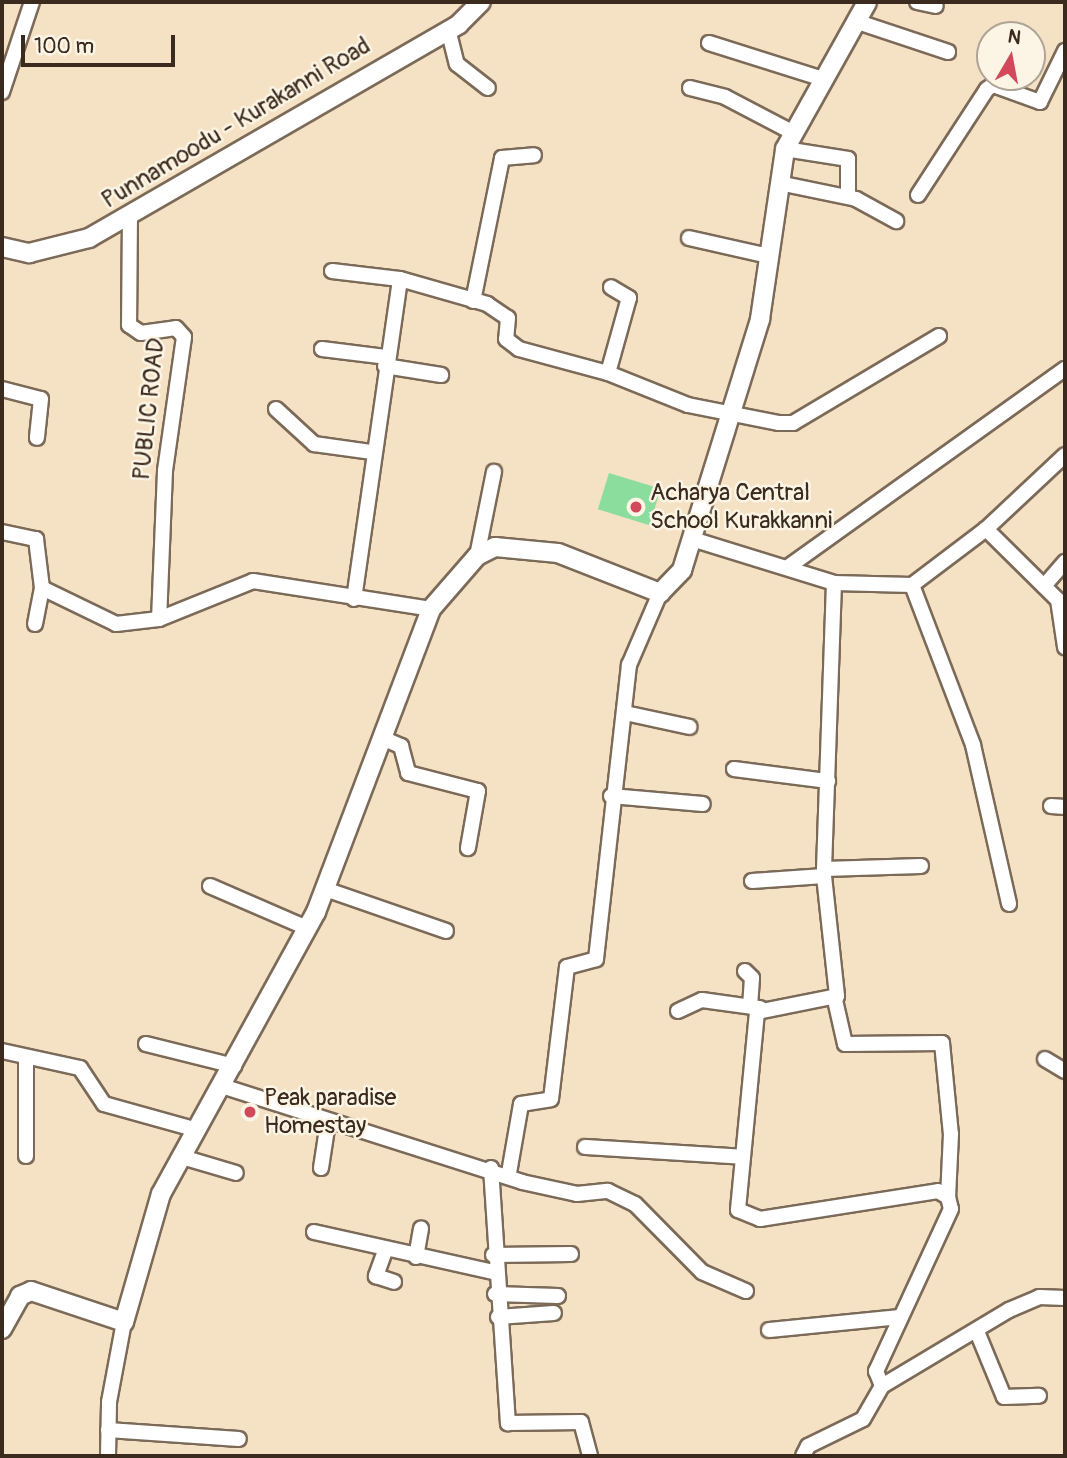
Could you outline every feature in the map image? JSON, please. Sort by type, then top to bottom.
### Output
[{"type":"main road","name":"Punnamoodu - Kurakanni Road","points":[[2,247],[29,253],[80,241],[448,29],[481,2]]},
{"type":"main road","points":[[2,1329],[20,1296],[30,1291],[124,1322],[161,1194],[225,1087],[325,889],[431,609],[477,556],[495,547],[558,553],[660,593],[682,570],[760,319],[779,183],[789,141],[867,2]]},
{"type":"street","points":[[2,92],[32,2]]},
{"type":"street","points":[[917,2],[936,6]]},
{"type":"street","points":[[858,22],[948,52]]},
{"type":"street","points":[[448,29],[457,64],[488,88]]},
{"type":"street","points":[[709,43],[823,79]]},
{"type":"street","points":[[918,195],[987,89],[993,85],[1040,102],[1065,51]]},
{"type":"street","points":[[690,89],[725,97],[789,141],[848,159],[848,192]]},
{"type":"street","points":[[473,301],[502,158],[534,155]]},
{"type":"street","points":[[779,183],[856,199],[896,221]]},
{"type":"street","name":"PUBLIC ROAD","points":[[130,214],[129,325],[141,333],[176,328],[184,337],[165,471],[159,619]]},
{"type":"street","points":[[689,239],[769,256]]},
{"type":"street","points":[[332,271],[400,279],[473,301],[508,318],[506,339],[519,349],[608,373],[730,415],[793,423],[939,336]]},
{"type":"street","points":[[354,599],[372,452],[400,279]]},
{"type":"street","points":[[608,373],[629,298],[611,287]]},
{"type":"street","points":[[322,349],[441,375]]},
{"type":"street","points":[[788,567],[1065,369]]},
{"type":"street","points":[[2,389],[41,399],[37,438]]},
{"type":"street","points":[[276,409],[314,444],[372,452]]},
{"type":"street","points":[[692,539],[834,583],[912,585],[986,529],[1065,455]]},
{"type":"street","points":[[477,556],[494,472]]},
{"type":"street","points":[[986,529],[1044,586],[1062,599],[1065,647]]},
{"type":"street","points":[[2,532],[36,539],[42,588],[35,624]]},
{"type":"street","points":[[1044,586],[1065,562]]},
{"type":"street","points":[[42,588],[111,622],[159,619],[253,581],[431,609]]},
{"type":"street","points":[[834,583],[824,873],[835,1000],[845,1044],[942,1043],[951,1143],[948,1197],[951,1209],[876,1370],[881,1386]]},
{"type":"street","points":[[912,585],[973,745],[1009,904]]},
{"type":"street","points":[[509,1173],[522,1104],[551,1098],[567,967],[596,959],[611,796],[625,713],[629,665],[660,593]]},
{"type":"street","points":[[625,713],[690,727]]},
{"type":"street","points":[[382,738],[401,746],[408,773],[478,791],[468,848]]},
{"type":"street","points":[[734,769],[828,781]]},
{"type":"street","points":[[611,796],[704,804]]},
{"type":"street","points":[[752,881],[921,866]]},
{"type":"street","points":[[210,886],[307,928]]},
{"type":"street","points":[[325,889],[446,931]]},
{"type":"street","points":[[745,971],[752,978],[755,1007],[738,1210],[746,1218],[812,1216],[938,1191],[948,1197]]},
{"type":"street","points":[[678,1011],[693,1000],[755,1007],[835,1000]]},
{"type":"street","points":[[146,1044],[234,1066]]},
{"type":"street","points":[[2,1051],[26,1060],[80,1068],[104,1104],[197,1130]]},
{"type":"street","points":[[1045,1059],[1065,1071]]},
{"type":"street","points":[[26,1060],[26,1156]]},
{"type":"street","points":[[225,1087],[328,1122],[509,1173],[556,1190],[608,1191],[635,1204],[677,1253],[746,1291]]},
{"type":"street","points":[[321,1168],[328,1122]]},
{"type":"street","points":[[585,1147],[743,1157]]},
{"type":"street","points":[[182,1157],[236,1174]]},
{"type":"street","points":[[491,1168],[493,1272],[508,1423],[581,1422],[590,1456]]},
{"type":"street","points":[[416,1257],[421,1228]]},
{"type":"street","points":[[314,1232],[385,1251],[493,1272]]},
{"type":"street","points":[[385,1251],[376,1276],[394,1282]]},
{"type":"street","points":[[493,1255],[571,1254]]},
{"type":"street","points":[[495,1294],[558,1296]]},
{"type":"street","points":[[803,1456],[808,1446],[863,1419],[881,1386],[978,1334],[1039,1297],[1065,1298]]},
{"type":"street","points":[[498,1317],[554,1313]]},
{"type":"street","points":[[769,1330],[900,1317]]},
{"type":"street","points":[[108,1456],[108,1430],[124,1322]]},
{"type":"street","points":[[978,1334],[1003,1396],[1040,1396]]},
{"type":"street","points":[[108,1430],[239,1439]]},
{"type":"green space","points":[[609,473],[661,489],[650,525],[598,509]]},
{"type":"place","name":"Acharya Central School Kurakkanni","points":[[636,507]]},
{"type":"place","name":"Peak paradise Homestay","points":[[250,1112]]}]
